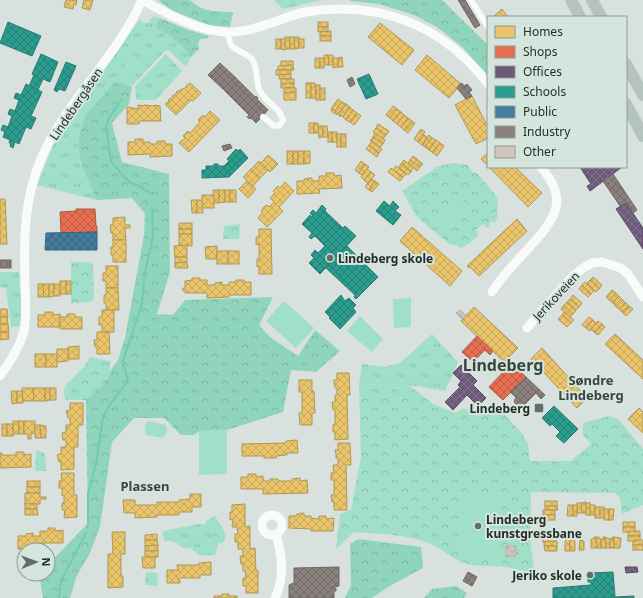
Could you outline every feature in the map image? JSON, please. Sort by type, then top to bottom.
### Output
[{"type":"highway","points":[[571,0],[579,16]]},
{"type":"highway","points":[[592,0],[600,16]]},
{"type":"highway","points":[[627,66],[643,95]]},
{"type":"highway","points":[[627,106],[643,136]]},
{"type":"street","points":[[142,0],[197,27],[212,31],[228,32],[254,29],[298,14],[323,8],[350,6],[382,10],[405,17],[437,34],[460,52],[487,83]]},
{"type":"street","name":"Lindebergåsen","points":[[0,376],[15,352],[24,332],[25,222],[32,185],[38,167],[54,133],[123,36],[142,0]]},
{"type":"street","points":[[471,0],[487,25]]},
{"type":"street","points":[[228,32],[229,43],[232,47],[251,58],[254,63],[258,87],[261,94],[282,115],[283,120],[280,125],[274,126],[263,117]]},
{"type":"street","points":[[492,292],[546,228],[554,214],[556,208],[556,193],[551,181],[542,168]]},
{"type":"street","name":"Jerikoveien","points":[[527,328],[578,271],[592,263],[607,263],[621,268],[628,274],[643,297]]},
{"type":"street","points":[[275,598],[280,586],[281,566],[281,554],[276,534]]},
{"type":"green space","points":[[158,0],[190,0],[205,9],[233,12],[230,27],[209,25],[171,10]]},
{"type":"green space","points":[[274,0],[321,0],[283,9]]},
{"type":"green space","points":[[349,0],[442,0],[487,44],[487,74],[461,46],[437,27],[414,15],[379,4]]},
{"type":"green space","points":[[153,16],[160,18],[155,27],[179,43],[191,57],[185,66],[168,50],[164,52],[132,86],[116,81],[83,168],[96,200],[37,185],[53,145],[86,94],[140,19],[144,23],[149,23]]},
{"type":"green space","points":[[160,18],[188,30],[209,36],[208,38],[200,39],[198,44],[199,49],[191,57],[179,43],[155,27]]},
{"type":"green space","points":[[131,54],[143,60],[131,83],[119,76]]},
{"type":"green space","points":[[166,54],[182,71],[156,100],[136,100],[135,86]]},
{"type":"green space","points":[[116,81],[132,87],[129,104],[112,123],[122,162],[169,174],[170,272],[157,314],[173,315],[185,300],[273,297],[259,325],[271,338],[298,356],[315,330],[340,351],[316,372],[291,370],[283,412],[227,430],[199,431],[194,435],[181,435],[164,418],[134,418],[112,442],[100,527],[89,555],[77,575],[70,598],[43,598],[40,582],[56,582],[56,557],[88,523],[86,400],[108,378],[110,371],[118,360],[125,338],[144,235],[145,214],[132,198],[96,200],[83,168],[79,152],[79,136],[85,116]]},
{"type":"green space","points":[[454,163],[467,165],[473,172],[477,173],[498,198],[497,218],[494,223],[492,221],[489,224],[490,226],[487,228],[483,224],[476,230],[478,232],[478,236],[469,244],[467,243],[467,245],[461,248],[449,244],[417,217],[402,191],[438,166]]},
{"type":"green space","points":[[459,197],[470,210],[448,230],[437,217]]},
{"type":"green space","points":[[240,224],[239,239],[223,239],[224,226]]},
{"type":"green space","points":[[71,262],[88,262],[93,265],[94,298],[91,302],[71,303]]},
{"type":"green space","points":[[0,272],[19,272],[22,314],[20,326],[11,327],[6,288],[0,287]]},
{"type":"green space","points":[[411,298],[411,327],[394,328],[393,299]]},
{"type":"green space","points":[[284,301],[314,328],[296,348],[266,321]]},
{"type":"green space","points":[[360,316],[383,339],[372,352],[347,331]]},
{"type":"green space","points":[[432,334],[458,362],[445,391],[409,385],[359,384],[362,364],[385,367],[400,363]]},
{"type":"green space","points":[[90,357],[111,361],[106,380],[86,400],[66,400],[64,392],[66,385]]},
{"type":"green space","points":[[359,384],[409,385],[433,404],[455,413],[464,408],[478,416],[497,407],[520,431],[528,443],[530,461],[571,461],[591,444],[583,435],[583,423],[609,416],[618,419],[643,449],[643,505],[622,514],[620,498],[615,493],[531,492],[530,540],[535,576],[511,568],[467,564],[457,560],[435,546],[416,539],[396,535],[354,532],[336,549],[340,514],[351,510],[361,457]]},
{"type":"green space","points":[[148,421],[166,425],[167,432],[162,438],[146,435],[145,428]]},
{"type":"green space","points":[[227,430],[227,474],[199,475],[199,431]]},
{"type":"green space","points":[[36,451],[40,451],[45,454],[46,471],[35,471]]},
{"type":"green space","name":"Lindeberg kunstgressbane","points":[[498,495],[498,556],[458,556],[458,496]]},
{"type":"green space","points":[[215,516],[225,534],[225,540],[221,544],[218,543],[218,540],[206,524],[206,521]]},
{"type":"green space","points":[[198,524],[206,524],[219,539],[215,555],[199,555],[190,548],[182,548],[174,542],[164,541],[163,531]]},
{"type":"green space","points":[[358,539],[421,547],[423,568],[388,587],[372,598],[345,598],[351,585],[350,544]]},
{"type":"green space","points":[[146,572],[158,573],[157,586],[145,585]]},
{"type":"green space","points":[[456,586],[467,593],[464,598],[424,598],[432,589]]},
{"type":"building: Homes","points":[[66,0],[77,0],[73,9],[64,7]]},
{"type":"building: Homes","points":[[84,0],[93,0],[90,10],[82,8]]},
{"type":"building: Homes","points":[[502,9],[507,16],[494,16]]},
{"type":"building: Homes","points":[[318,22],[328,22],[328,27],[318,27]]},
{"type":"building: Homes","points":[[380,23],[414,50],[402,65],[368,37]]},
{"type":"building: Homes","points":[[318,27],[328,27],[328,31],[318,32]]},
{"type":"building: Homes","points":[[331,31],[331,36],[320,36],[320,32]]},
{"type":"building: Homes","points":[[320,36],[331,36],[331,41],[320,41]]},
{"type":"building: Homes","points":[[285,37],[290,37],[290,49],[285,49]]},
{"type":"building: Homes","points":[[290,37],[294,37],[295,49],[290,49]]},
{"type":"building: Homes","points":[[294,37],[299,37],[299,48],[295,49]]},
{"type":"building: Homes","points":[[276,39],[281,39],[281,49],[276,49]]},
{"type":"building: Homes","points":[[281,39],[285,39],[285,50],[281,49]]},
{"type":"building: Homes","points":[[299,39],[304,39],[304,48],[299,48]]},
{"type":"building: Homes","points":[[324,55],[328,55],[329,65],[324,65]]},
{"type":"building: Homes","points":[[328,55],[333,55],[333,65],[329,65]]},
{"type":"building: Homes","points":[[427,55],[461,84],[449,98],[415,70]]},
{"type":"building: Homes","points":[[342,57],[343,67],[338,67],[338,58]]},
{"type":"building: Homes","points":[[315,58],[320,58],[320,68],[315,68]]},
{"type":"building: Homes","points":[[320,58],[324,58],[324,68],[320,68]]},
{"type":"building: Homes","points":[[333,58],[338,58],[338,67],[333,68]]},
{"type":"building: Homes","points":[[281,61],[293,61],[293,65],[281,66]]},
{"type":"building: Homes","points":[[293,65],[294,70],[278,70],[278,66]]},
{"type":"building: Homes","points":[[276,70],[291,70],[291,74],[276,75]]},
{"type":"building: Homes","points":[[291,74],[291,79],[279,79],[279,75]]},
{"type":"building: Homes","points":[[281,79],[294,79],[294,83],[281,84]]},
{"type":"building: Homes","points":[[190,83],[201,93],[193,101],[191,100],[176,115],[165,104],[170,101],[168,100],[177,93],[176,92],[187,87],[186,86]]},
{"type":"building: Homes","points":[[294,83],[294,88],[281,88],[281,84]]},
{"type":"building: Homes","points":[[306,83],[311,83],[311,98],[306,98]]},
{"type":"building: Homes","points":[[311,83],[315,83],[316,98],[311,98]]},
{"type":"building: Homes","points":[[316,85],[320,85],[320,100],[316,100]]},
{"type":"building: Homes","points":[[284,88],[296,88],[296,92],[284,93]]},
{"type":"building: Homes","points":[[320,88],[325,88],[325,100],[320,100]]},
{"type":"building: Homes","points":[[296,92],[296,100],[284,100],[284,93]]},
{"type":"building: Homes","points":[[472,96],[487,125],[487,138],[476,144],[455,105]]},
{"type":"building: Homes","points":[[338,99],[342,102],[335,111],[331,109]]},
{"type":"building: Homes","points":[[342,102],[346,104],[337,115],[331,111],[332,109],[335,111]]},
{"type":"building: Homes","points":[[346,104],[350,107],[343,117],[341,115],[340,117],[339,114]]},
{"type":"building: Homes","points":[[138,105],[160,106],[161,121],[139,121],[139,124],[127,124],[127,107],[138,109]]},
{"type":"building: Homes","points":[[393,106],[397,109],[390,118],[386,115]]},
{"type":"building: Homes","points":[[350,107],[353,110],[346,120],[343,117]]},
{"type":"building: Homes","points":[[397,109],[401,112],[393,121],[390,118]]},
{"type":"building: Homes","points":[[353,110],[357,113],[350,122],[346,120]]},
{"type":"building: Homes","points":[[210,111],[220,120],[189,152],[179,143],[185,138],[183,136],[188,131],[190,133],[200,122],[198,120],[203,115],[205,117]]},
{"type":"building: Homes","points":[[401,112],[404,115],[397,124],[393,121]]},
{"type":"building: Homes","points":[[357,113],[361,116],[354,125],[350,122]]},
{"type":"building: Homes","points":[[404,115],[408,118],[401,127],[397,124]]},
{"type":"building: Homes","points":[[408,118],[412,121],[404,130],[401,127]]},
{"type":"building: Homes","points":[[412,121],[415,123],[408,133],[404,130]]},
{"type":"building: Homes","points":[[309,123],[314,123],[314,133],[309,133]]},
{"type":"building: Homes","points":[[314,123],[318,123],[319,133],[314,133]]},
{"type":"building: Homes","points":[[378,124],[389,131],[386,135],[376,128]]},
{"type":"building: Homes","points":[[318,126],[323,126],[323,137],[319,138]]},
{"type":"building: Homes","points":[[323,126],[327,126],[328,137],[323,137]]},
{"type":"building: Homes","points":[[376,128],[386,135],[383,139],[373,132]]},
{"type":"building: Homes","points":[[421,129],[425,132],[418,142],[414,139]]},
{"type":"building: Homes","points":[[328,132],[332,132],[332,142],[328,142]]},
{"type":"building: Homes","points":[[332,132],[337,132],[337,142],[332,142]]},
{"type":"building: Homes","points":[[375,133],[385,140],[383,144],[373,137]]},
{"type":"building: Homes","points":[[337,134],[341,134],[341,147],[337,147]]},
{"type":"building: Homes","points":[[341,134],[346,134],[346,147],[341,147]]},
{"type":"building: Homes","points":[[423,134],[427,137],[422,145],[418,142]]},
{"type":"building: Homes","points":[[429,135],[432,138],[425,147],[422,145]]},
{"type":"building: Homes","points":[[373,137],[383,144],[380,147],[370,141]]},
{"type":"building: Homes","points":[[432,138],[436,140],[429,150],[425,147]]},
{"type":"building: Homes","points":[[135,139],[143,139],[143,142],[150,142],[150,144],[157,144],[157,141],[165,141],[165,144],[172,144],[172,156],[150,157],[150,154],[128,155],[128,142],[135,142]]},
{"type":"building: Homes","points":[[436,140],[440,143],[433,153],[429,150]]},
{"type":"building: Homes","points":[[372,142],[382,149],[379,153],[369,145]]},
{"type":"building: Homes","points":[[440,143],[444,146],[437,156],[433,153]]},
{"type":"building: Homes","points":[[369,145],[379,153],[377,157],[366,149]]},
{"type":"building: Homes","points":[[287,151],[293,151],[293,164],[287,164]]},
{"type":"building: Homes","points":[[293,151],[298,151],[298,164],[293,164]]},
{"type":"building: Homes","points":[[298,151],[304,151],[304,164],[298,164]]},
{"type":"building: Homes","points":[[304,151],[310,151],[310,163],[304,164]]},
{"type":"building: Homes","points":[[487,154],[487,165],[481,159]]},
{"type":"building: Homes","points":[[268,155],[278,164],[270,172],[261,163]]},
{"type":"building: Homes","points":[[413,156],[423,164],[420,167],[410,160]]},
{"type":"building: Homes","points":[[404,160],[413,168],[411,172],[401,164]]},
{"type":"building: Homes","points":[[410,160],[420,167],[417,171],[408,163]]},
{"type":"building: Homes","points":[[259,161],[268,170],[260,178],[251,169]]},
{"type":"building: Homes","points":[[361,161],[365,164],[359,173],[355,170]]},
{"type":"building: Homes","points":[[365,164],[369,167],[362,175],[359,173]]},
{"type":"building: Homes","points":[[401,164],[411,172],[408,175],[398,168]]},
{"type":"building: Homes","points":[[396,166],[406,174],[403,177],[393,170]]},
{"type":"building: Homes","points":[[391,168],[403,177],[400,181],[388,172]]},
{"type":"building: Homes","points":[[490,168],[516,168],[542,193],[528,207]]},
{"type":"building: Homes","points":[[251,169],[260,178],[253,186],[243,177]]},
{"type":"building: Homes","points":[[367,169],[371,172],[364,180],[361,177]]},
{"type":"building: Homes","points":[[371,172],[375,175],[368,183],[364,180]]},
{"type":"building: Homes","points":[[326,173],[334,173],[334,176],[341,175],[342,188],[319,189],[320,193],[297,194],[297,181],[304,181],[304,179],[312,178],[312,181],[319,181],[319,176],[326,176]]},
{"type":"building: Homes","points":[[371,179],[375,181],[369,190],[365,187]]},
{"type":"building: Homes","points":[[247,181],[256,189],[248,198],[239,189]]},
{"type":"building: Homes","points":[[375,181],[379,184],[372,192],[369,190]]},
{"type":"building: Homes","points":[[285,182],[294,191],[279,207],[283,211],[267,227],[258,218],[263,212],[261,211],[264,207],[267,205],[269,207],[274,202],[270,198],[275,193],[273,191],[278,186],[280,188]]},
{"type":"building: Homes","points":[[213,190],[219,190],[219,203],[214,203]]},
{"type":"building: Homes","points":[[219,190],[225,190],[225,202],[219,203]]},
{"type":"building: Homes","points":[[225,190],[230,190],[230,202],[225,202]]},
{"type":"building: Homes","points":[[230,190],[236,190],[236,202],[230,202]]},
{"type":"building: Homes","points":[[202,195],[214,195],[214,208],[202,208]]},
{"type":"building: Homes","points":[[0,199],[5,199],[7,244],[0,244]]},
{"type":"building: Homes","points":[[191,200],[197,200],[197,213],[192,213]]},
{"type":"building: Homes","points":[[197,200],[202,200],[203,213],[197,213]]},
{"type":"building: Homes","points":[[125,217],[125,225],[130,225],[130,228],[125,228],[126,240],[113,240],[113,233],[111,233],[110,225],[113,225],[113,218]]},
{"type":"building: Homes","points":[[517,219],[527,231],[479,276],[467,266]]},
{"type":"building: Homes","points":[[179,223],[192,223],[192,229],[179,229]]},
{"type":"building: Homes","points":[[412,227],[462,271],[450,286],[400,241]]},
{"type":"building: Homes","points":[[179,229],[192,229],[192,234],[179,234]]},
{"type":"building: Homes","points":[[259,229],[271,229],[272,274],[259,274],[257,259],[259,259],[259,244],[256,245],[256,237],[259,237]]},
{"type":"building: Homes","points":[[179,234],[192,234],[192,246],[179,245]]},
{"type":"building: Homes","points":[[113,240],[126,240],[126,262],[113,262],[111,247],[113,247]]},
{"type":"building: Homes","points":[[187,245],[187,257],[175,257],[174,246]]},
{"type":"building: Homes","points":[[217,246],[217,259],[206,259],[205,247]]},
{"type":"building: Homes","points":[[217,251],[228,251],[228,264],[217,264]]},
{"type":"building: Homes","points":[[228,251],[239,251],[239,264],[228,264]]},
{"type":"building: Homes","points":[[175,257],[187,257],[187,262],[175,263]]},
{"type":"building: Homes","points":[[187,262],[188,268],[175,268],[175,263]]},
{"type":"building: Homes","points":[[106,266],[118,266],[118,288],[106,288],[106,281],[103,281],[103,273],[106,273]]},
{"type":"building: Homes","points":[[593,277],[602,285],[599,289],[590,280]]},
{"type":"building: Homes","points":[[192,278],[207,280],[207,285],[215,285],[215,283],[222,282],[222,285],[229,285],[229,282],[236,282],[236,280],[251,282],[251,295],[229,295],[229,297],[207,298],[207,293],[185,293],[183,288],[185,288],[185,281],[192,280]]},
{"type":"building: Homes","points":[[590,280],[599,289],[596,292],[587,283]]},
{"type":"building: Homes","points":[[60,281],[66,281],[66,294],[60,294]]},
{"type":"building: Homes","points":[[66,281],[71,281],[71,294],[66,294]]},
{"type":"building: Homes","points":[[585,282],[594,291],[591,294],[582,285]]},
{"type":"building: Homes","points":[[38,284],[43,284],[44,297],[38,297]]},
{"type":"building: Homes","points":[[43,284],[49,284],[49,297],[44,297]]},
{"type":"building: Homes","points":[[49,284],[54,284],[54,296],[49,297]]},
{"type":"building: Homes","points":[[54,284],[60,284],[60,296],[54,296]]},
{"type":"building: Homes","points":[[582,285],[591,294],[588,297],[579,289]]},
{"type":"building: Homes","points":[[106,288],[118,288],[119,310],[106,310],[104,295],[106,295]]},
{"type":"building: Homes","points":[[612,290],[616,293],[609,300],[606,297]]},
{"type":"building: Homes","points":[[616,293],[619,296],[613,303],[609,300]]},
{"type":"building: Homes","points":[[573,295],[582,303],[579,307],[570,299]]},
{"type":"building: Homes","points":[[619,296],[623,300],[616,307],[613,303]]},
{"type":"building: Homes","points":[[570,299],[579,307],[576,310],[567,302]]},
{"type":"building: Homes","points":[[623,300],[626,303],[619,309],[616,307]]},
{"type":"building: Homes","points":[[567,302],[576,310],[573,314],[564,305]]},
{"type":"building: Homes","points":[[626,303],[629,306],[622,312],[619,309]]},
{"type":"building: Homes","points":[[564,305],[573,314],[570,317],[561,309]]},
{"type":"building: Homes","points":[[629,306],[633,309],[626,316],[622,312]]},
{"type":"building: Homes","points":[[474,307],[518,348],[504,362],[461,321]]},
{"type":"building: Homes","points":[[0,309],[7,309],[8,317],[0,317]]},
{"type":"building: Homes","points":[[102,310],[114,310],[114,332],[102,332],[102,325],[99,325],[99,317],[102,317]]},
{"type":"building: Homes","points":[[45,312],[53,312],[53,315],[60,314],[60,327],[38,327],[38,315],[45,315]]},
{"type":"building: Homes","points":[[564,312],[574,320],[571,323],[562,315]]},
{"type":"building: Homes","points":[[67,314],[75,314],[75,317],[82,317],[82,329],[60,329],[60,317],[67,317]]},
{"type":"building: Homes","points":[[562,315],[571,323],[567,327],[558,319]]},
{"type":"building: Homes","points":[[0,317],[7,317],[8,324],[0,324]]},
{"type":"building: Homes","points":[[589,317],[593,320],[586,328],[582,325]]},
{"type":"building: Homes","points":[[593,320],[596,323],[590,331],[586,328]]},
{"type":"building: Homes","points":[[598,321],[602,324],[594,332],[591,329]]},
{"type":"building: Homes","points":[[0,324],[8,324],[9,332],[0,332]]},
{"type":"building: Homes","points":[[602,324],[605,327],[598,335],[594,332]]},
{"type":"building: Homes","points":[[0,332],[8,332],[9,339],[0,340]]},
{"type":"building: Homes","points":[[97,332],[109,332],[110,354],[97,354],[97,347],[95,347],[94,340],[97,340]]},
{"type":"building: Homes","points":[[615,334],[643,360],[643,379],[605,344]]},
{"type":"building: Homes","points":[[79,346],[79,359],[68,359],[68,347]]},
{"type":"building: Homes","points":[[542,348],[587,398],[577,408],[531,359]]},
{"type":"building: Homes","points":[[57,349],[68,349],[68,361],[57,362]]},
{"type":"building: Homes","points":[[35,354],[46,354],[46,367],[35,367]]},
{"type":"building: Homes","points":[[46,354],[57,354],[57,367],[46,367]]},
{"type":"building: Homes","points":[[337,373],[349,373],[350,395],[347,395],[348,439],[335,440],[333,425],[335,424],[335,410],[333,410],[332,402],[335,402],[335,395],[337,395],[337,388],[335,388],[334,380],[337,380]]},
{"type":"building: Homes","points":[[299,380],[312,380],[315,413],[312,413],[312,425],[300,425],[299,413],[302,413],[302,392],[299,392]]},
{"type":"building: Homes","points":[[22,388],[33,388],[34,401],[23,401]]},
{"type":"building: Homes","points":[[33,388],[45,388],[45,401],[34,401]]},
{"type":"building: Homes","points":[[45,388],[50,388],[50,400],[45,401]]},
{"type":"building: Homes","points":[[50,388],[56,388],[56,400],[50,400]]},
{"type":"building: Homes","points":[[11,391],[17,391],[17,403],[12,404]]},
{"type":"building: Homes","points":[[17,391],[22,391],[23,403],[17,403]]},
{"type":"building: Homes","points":[[70,403],[83,403],[83,425],[78,425],[78,447],[74,447],[74,469],[61,470],[61,462],[59,462],[57,455],[61,454],[61,447],[66,447],[66,440],[63,440],[62,433],[66,432],[66,425],[70,425],[70,418],[68,418],[66,411],[70,410]]},
{"type":"building: Homes","points":[[639,408],[643,412],[643,433],[628,419]]},
{"type":"building: Homes","points":[[13,421],[19,421],[19,434],[13,434]]},
{"type":"building: Homes","points":[[19,421],[24,421],[24,434],[19,434]]},
{"type":"building: Homes","points":[[24,421],[35,421],[35,433],[31,434],[31,439],[28,439],[28,434],[24,434]]},
{"type":"building: Homes","points":[[2,424],[7,424],[7,436],[2,436]]},
{"type":"building: Homes","points":[[7,424],[13,424],[13,436],[7,436]]},
{"type":"building: Homes","points":[[35,425],[40,425],[41,438],[35,438]]},
{"type":"building: Homes","points":[[40,425],[46,426],[46,438],[41,438]]},
{"type":"building: Homes","points":[[297,440],[298,453],[287,453],[287,455],[276,456],[276,458],[264,458],[264,456],[242,456],[242,444],[286,443],[286,441]]},
{"type":"building: Homes","points":[[338,443],[350,443],[351,465],[346,465],[347,510],[334,510],[334,502],[332,502],[331,495],[334,495],[334,480],[331,480],[331,473],[334,473],[333,465],[338,465],[338,458],[336,458],[335,450],[338,450]]},
{"type":"building: Homes","points":[[16,452],[24,452],[24,455],[31,454],[31,467],[0,468],[0,453],[2,453],[2,455],[16,455]]},
{"type":"building: Homes","points":[[61,473],[74,473],[74,495],[77,495],[77,517],[64,518],[65,510],[62,510],[62,503],[64,503],[64,495],[62,496],[62,488],[59,488],[59,481],[62,481]]},
{"type":"building: Homes","points":[[248,474],[256,474],[256,477],[263,476],[263,481],[278,479],[278,481],[292,481],[292,479],[300,478],[300,481],[307,480],[308,493],[263,494],[263,489],[241,489],[241,477],[248,477]]},
{"type":"building: Homes","points":[[27,481],[40,481],[40,487],[27,487]]},
{"type":"building: Homes","points":[[27,487],[40,487],[40,493],[27,493]]},
{"type":"building: Homes","points":[[25,493],[40,493],[40,497],[46,497],[46,499],[40,499],[40,504],[25,504]]},
{"type":"building: Homes","points":[[190,494],[201,494],[201,507],[192,507],[192,512],[179,512],[179,515],[157,515],[157,517],[135,518],[135,513],[124,513],[123,500],[135,500],[135,505],[157,505],[157,502],[179,502],[179,500],[190,499]]},
{"type":"building: Homes","points":[[545,501],[557,501],[557,506],[545,506]]},
{"type":"building: Homes","points":[[586,502],[586,513],[582,513],[581,503]]},
{"type":"building: Homes","points":[[577,503],[581,503],[582,513],[577,513]]},
{"type":"building: Homes","points":[[586,503],[590,503],[590,515],[586,515]]},
{"type":"building: Homes","points":[[25,504],[37,504],[37,509],[25,509]]},
{"type":"building: Homes","points":[[245,504],[245,527],[250,526],[250,549],[255,548],[256,571],[258,570],[258,593],[246,593],[246,586],[243,586],[243,578],[246,578],[240,556],[243,556],[243,549],[238,549],[238,542],[235,542],[235,534],[238,534],[237,527],[232,527],[233,519],[230,520],[232,505]]},
{"type":"building: Homes","points":[[568,505],[573,505],[573,516],[567,516]]},
{"type":"building: Homes","points":[[573,505],[577,505],[577,516],[573,516]]},
{"type":"building: Homes","points":[[590,505],[595,505],[595,515],[590,515]]},
{"type":"building: Homes","points":[[545,506],[557,506],[558,510],[545,510]]},
{"type":"building: Homes","points":[[595,507],[600,507],[600,518],[595,518]]},
{"type":"building: Homes","points":[[600,507],[604,507],[604,518],[600,518]]},
{"type":"building: Homes","points":[[25,509],[37,509],[38,515],[25,515]]},
{"type":"building: Homes","points":[[604,509],[609,509],[609,520],[604,520]]},
{"type":"building: Homes","points":[[609,509],[614,509],[613,520],[609,520]]},
{"type":"building: Homes","points":[[543,510],[555,510],[555,515],[543,515]]},
{"type":"building: Homes","points":[[304,513],[304,516],[311,516],[311,518],[319,519],[319,516],[326,516],[326,519],[334,518],[333,531],[311,531],[311,529],[289,528],[289,516],[296,516],[297,514]]},
{"type":"building: Homes","points":[[543,515],[555,515],[555,520],[543,520]]},
{"type":"building: Homes","points":[[623,522],[635,522],[635,527],[623,527]]},
{"type":"building: Homes","points":[[623,527],[635,527],[635,532],[623,532]]},
{"type":"building: Homes","points":[[48,528],[55,528],[55,531],[63,530],[63,543],[18,542],[18,536],[26,536],[26,534],[33,533],[33,536],[40,536],[40,531],[48,531]]},
{"type":"building: Homes","points":[[640,531],[640,536],[628,536],[628,532]]},
{"type":"building: Homes","points":[[112,532],[125,532],[125,554],[121,554],[121,576],[123,576],[123,587],[108,588],[108,554],[113,554]]},
{"type":"building: Homes","points":[[543,532],[555,532],[555,537],[543,537]]},
{"type":"building: Homes","points":[[157,534],[157,540],[145,540],[145,535]]},
{"type":"building: Homes","points":[[628,536],[640,536],[640,541],[628,541]]},
{"type":"building: Homes","points":[[543,537],[555,537],[555,542],[543,542]]},
{"type":"building: Homes","points":[[594,537],[596,537],[597,548],[591,548],[591,539],[594,539]]},
{"type":"building: Homes","points":[[596,537],[601,539],[601,548],[597,548]]},
{"type":"building: Homes","points":[[603,537],[605,537],[606,548],[601,548],[601,539],[603,539]]},
{"type":"building: Homes","points":[[605,537],[610,539],[610,548],[606,548]]},
{"type":"building: Homes","points":[[612,537],[614,537],[614,548],[610,548],[610,539],[612,539]]},
{"type":"building: Homes","points":[[614,537],[621,538],[620,548],[614,548]]},
{"type":"building: Homes","points":[[570,539],[570,551],[565,551],[565,541]]},
{"type":"building: Homes","points":[[570,539],[575,541],[575,551],[570,551]]},
{"type":"building: Homes","points":[[145,540],[157,540],[158,545],[145,546]]},
{"type":"building: Homes","points":[[580,540],[584,541],[584,550],[579,550]]},
{"type":"building: Homes","points":[[643,540],[643,545],[633,545],[633,541]]},
{"type":"building: Homes","points":[[557,541],[557,546],[544,546],[544,542]]},
{"type":"building: Homes","points":[[158,545],[158,551],[145,551],[145,546]]},
{"type":"building: Homes","points":[[633,545],[643,545],[643,550],[633,550]]},
{"type":"building: Homes","points":[[544,546],[557,546],[557,551],[545,551]]},
{"type":"building: Homes","points":[[145,551],[158,551],[158,557],[145,557]]},
{"type":"building: Homes","points":[[142,557],[155,557],[155,568],[143,568]]},
{"type":"building: Homes","points":[[211,562],[211,575],[200,575],[200,578],[178,578],[180,583],[167,583],[167,570],[178,570],[177,565],[199,565],[199,563]]},
{"type":"building: Homes","points":[[222,594],[237,596],[237,598],[214,598],[214,596],[222,596]]},
{"type":"building: Shops","points":[[76,209],[95,209],[97,232],[61,233],[60,212],[76,211]]},
{"type":"building: Shops","points":[[477,336],[493,351],[490,355],[485,350],[473,362],[462,352]]},
{"type":"building: Shops","points":[[513,365],[526,377],[503,400],[489,387],[509,366],[510,368]]},
{"type":"building: Offices","points":[[581,168],[621,168],[590,191],[587,186],[591,184]]},
{"type":"building: Offices","points":[[626,203],[643,228],[643,249],[616,209]]},
{"type":"building: Offices","points":[[461,365],[477,381],[473,385],[486,398],[478,406],[467,395],[453,410],[445,402],[460,387],[458,385],[461,381],[453,373]]},
{"type":"building: Offices","points":[[625,567],[637,567],[638,572],[626,573]]},
{"type":"building: Schools","points":[[8,22],[41,36],[32,56],[0,43]]},
{"type":"building: Schools","points":[[41,54],[58,62],[50,82],[43,79],[38,90],[29,86],[34,75],[32,74]]},
{"type":"building: Schools","points":[[66,62],[76,66],[65,91],[59,89],[57,92],[54,90]]},
{"type":"building: Schools","points":[[369,74],[378,94],[366,99],[357,79]]},
{"type":"building: Schools","points":[[26,84],[42,92],[31,116],[36,118],[31,129],[26,127],[19,144],[15,142],[13,148],[10,146],[10,140],[3,137],[5,132],[1,130],[3,125],[8,127],[12,116],[8,114],[10,109],[15,111],[19,100],[14,98],[16,93],[21,95]]},
{"type":"building: Schools","points":[[236,149],[238,151],[240,149],[248,158],[229,177],[202,178],[202,170],[206,170],[206,166],[214,166],[214,164],[218,164],[218,166],[224,166],[229,161],[227,159]]},
{"type":"building: Schools","points":[[384,201],[390,206],[393,201],[399,207],[395,211],[401,215],[393,225],[376,211]]},
{"type":"building: Schools","points":[[322,205],[326,209],[325,211],[343,228],[345,226],[356,236],[320,274],[309,263],[314,258],[311,255],[315,250],[318,253],[325,246],[315,236],[311,239],[309,237],[312,233],[302,224],[310,215],[312,217],[313,216],[310,213],[313,210],[316,213]]},
{"type":"building: Schools","points":[[347,246],[378,277],[356,299],[354,297],[355,295],[326,268]]},
{"type":"building: Schools","points":[[341,295],[345,301],[349,298],[356,305],[353,308],[356,312],[340,329],[325,312]]},
{"type":"building: Schools","points":[[554,406],[578,429],[564,443],[556,436],[560,432],[552,424],[550,426],[542,418]]},
{"type":"building: Schools","points":[[613,572],[615,597],[634,596],[634,598],[553,598],[553,588],[591,585],[591,582],[588,582],[588,575],[591,575],[591,573]]},
{"type":"building: Public","points":[[97,232],[97,250],[45,250],[46,233]]},
{"type":"building: Industry","points":[[458,0],[465,0],[480,25],[475,28]]},
{"type":"building: Industry","points":[[220,63],[235,77],[223,89],[208,75]]},
{"type":"building: Industry","points":[[235,77],[255,97],[256,96],[258,98],[257,99],[268,110],[256,123],[251,118],[250,119],[247,117],[249,115],[223,89]]},
{"type":"building: Industry","points":[[352,77],[355,84],[350,87],[347,80]]},
{"type":"building: Industry","points":[[461,83],[465,86],[467,84],[472,90],[469,92],[472,96],[466,99],[457,88]]},
{"type":"building: Industry","points":[[230,144],[232,148],[224,151],[222,146]]},
{"type":"building: Industry","points":[[613,174],[637,210],[633,213],[626,203],[620,206],[603,181]]},
{"type":"building: Industry","points":[[0,260],[11,260],[11,268],[0,268]]},
{"type":"building: Industry","points":[[526,377],[545,395],[541,399],[536,393],[524,405],[530,411],[526,414],[514,402],[516,397],[510,392]]},
{"type":"building: Industry","points":[[339,567],[339,586],[334,587],[336,588],[336,591],[334,591],[334,598],[289,598],[289,585],[294,583],[294,568]]},
{"type":"building: Industry","points":[[468,572],[477,577],[472,586],[463,581]]},
{"type":"building: Other","points":[[460,310],[466,315],[462,319],[456,313]]},
{"type":"building: Other","points":[[506,546],[516,546],[516,556],[506,557]]},
{"type":"waterway","points":[[121,100],[109,118],[106,127],[111,161],[123,176],[131,183],[141,187],[151,194]]},
{"type":"waterway","points":[[88,523],[88,494],[97,458],[103,417],[111,403],[128,381],[123,361],[142,304],[145,272],[153,236],[152,207]]},
{"type":"waterway","points":[[59,598],[61,581],[86,533]]},
{"type":"place","name":"Lindeberg skole","points":[[330,258]]},
{"type":"place","name":"Lindeberg","points":[[539,408]]},
{"type":"place","name":"Lindeberg kunstgressbane","points":[[478,526]]},
{"type":"place","name":"Jeriko skole","points":[[590,575]]},
{"type":"district","name":"Lindeberg","points":[[503,365]]},
{"type":"district","name":"Søndre Lindeberg","points":[[591,388]]},
{"type":"district","name":"Plassen","points":[[145,486]]}]
